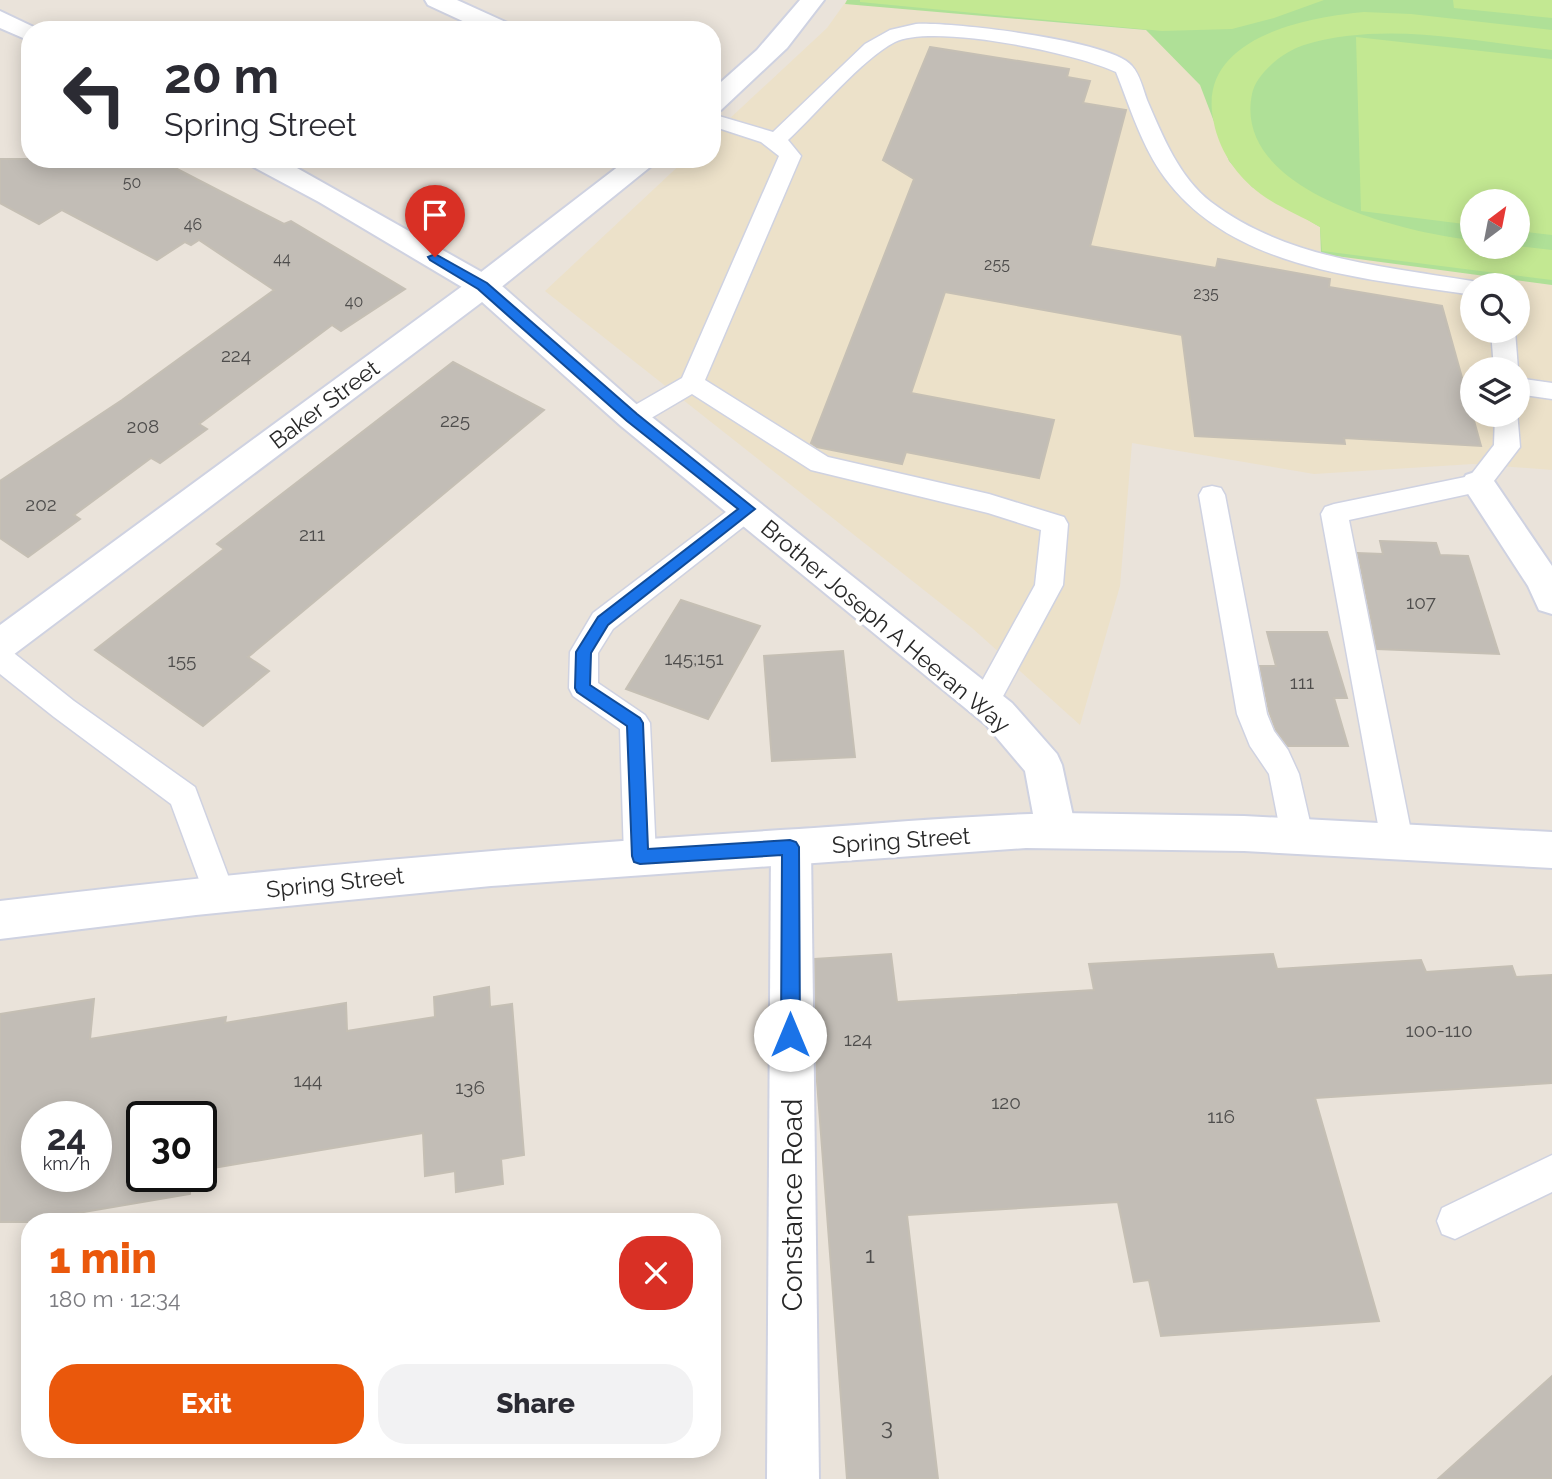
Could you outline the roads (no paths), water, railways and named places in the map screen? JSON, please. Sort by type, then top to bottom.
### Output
[{"type":"street","points":[[437,0],[483,21]]},
{"type":"street","points":[[721,97],[758,66],[793,28],[813,0]]},
{"type":"street","points":[[0,18],[21,29]]},
{"type":"street","name":"Brother Joseph A Heeran Way","points":[[277,168],[483,286],[632,418],[985,703],[1043,765],[1056,830]]},
{"type":"street","name":"Baker Street","points":[[0,645],[483,286],[634,168]]},
{"type":"street","points":[[1479,483],[1543,581],[1552,600]]},
{"type":"street","name":"Spring Street","points":[[0,920],[219,894],[442,872],[640,856],[1056,830],[1297,835],[1552,850]]},
{"type":"street","name":"Constance Road","points":[[790,847],[793,1479]]},
{"type":"lane","points":[[776,141],[872,48],[885,39],[906,32],[946,30],[1073,48],[1124,68],[1173,173],[1190,194],[1241,234],[1275,249],[1460,286]]},
{"type":"lane","points":[[632,418],[691,383],[790,156],[786,148],[776,141],[721,123]]},
{"type":"lane","points":[[691,383],[820,464],[989,504],[1055,524],[1049,585],[985,703]]},
{"type":"lane","points":[[1530,388],[1552,391]]},
{"type":"lane","points":[[1397,841],[1334,514],[1479,483],[1507,447],[1507,427]]},
{"type":"lane","points":[[1212,495],[1252,714],[1261,737],[1277,759],[1283,774],[1297,835]]},
{"type":"lane","points":[[640,856],[635,723],[583,688],[584,652],[603,621],[748,509]]},
{"type":"lane","points":[[0,658],[64,709],[184,796],[219,894]]},
{"type":"lane","points":[[1455,1221],[1552,1174]]}]
